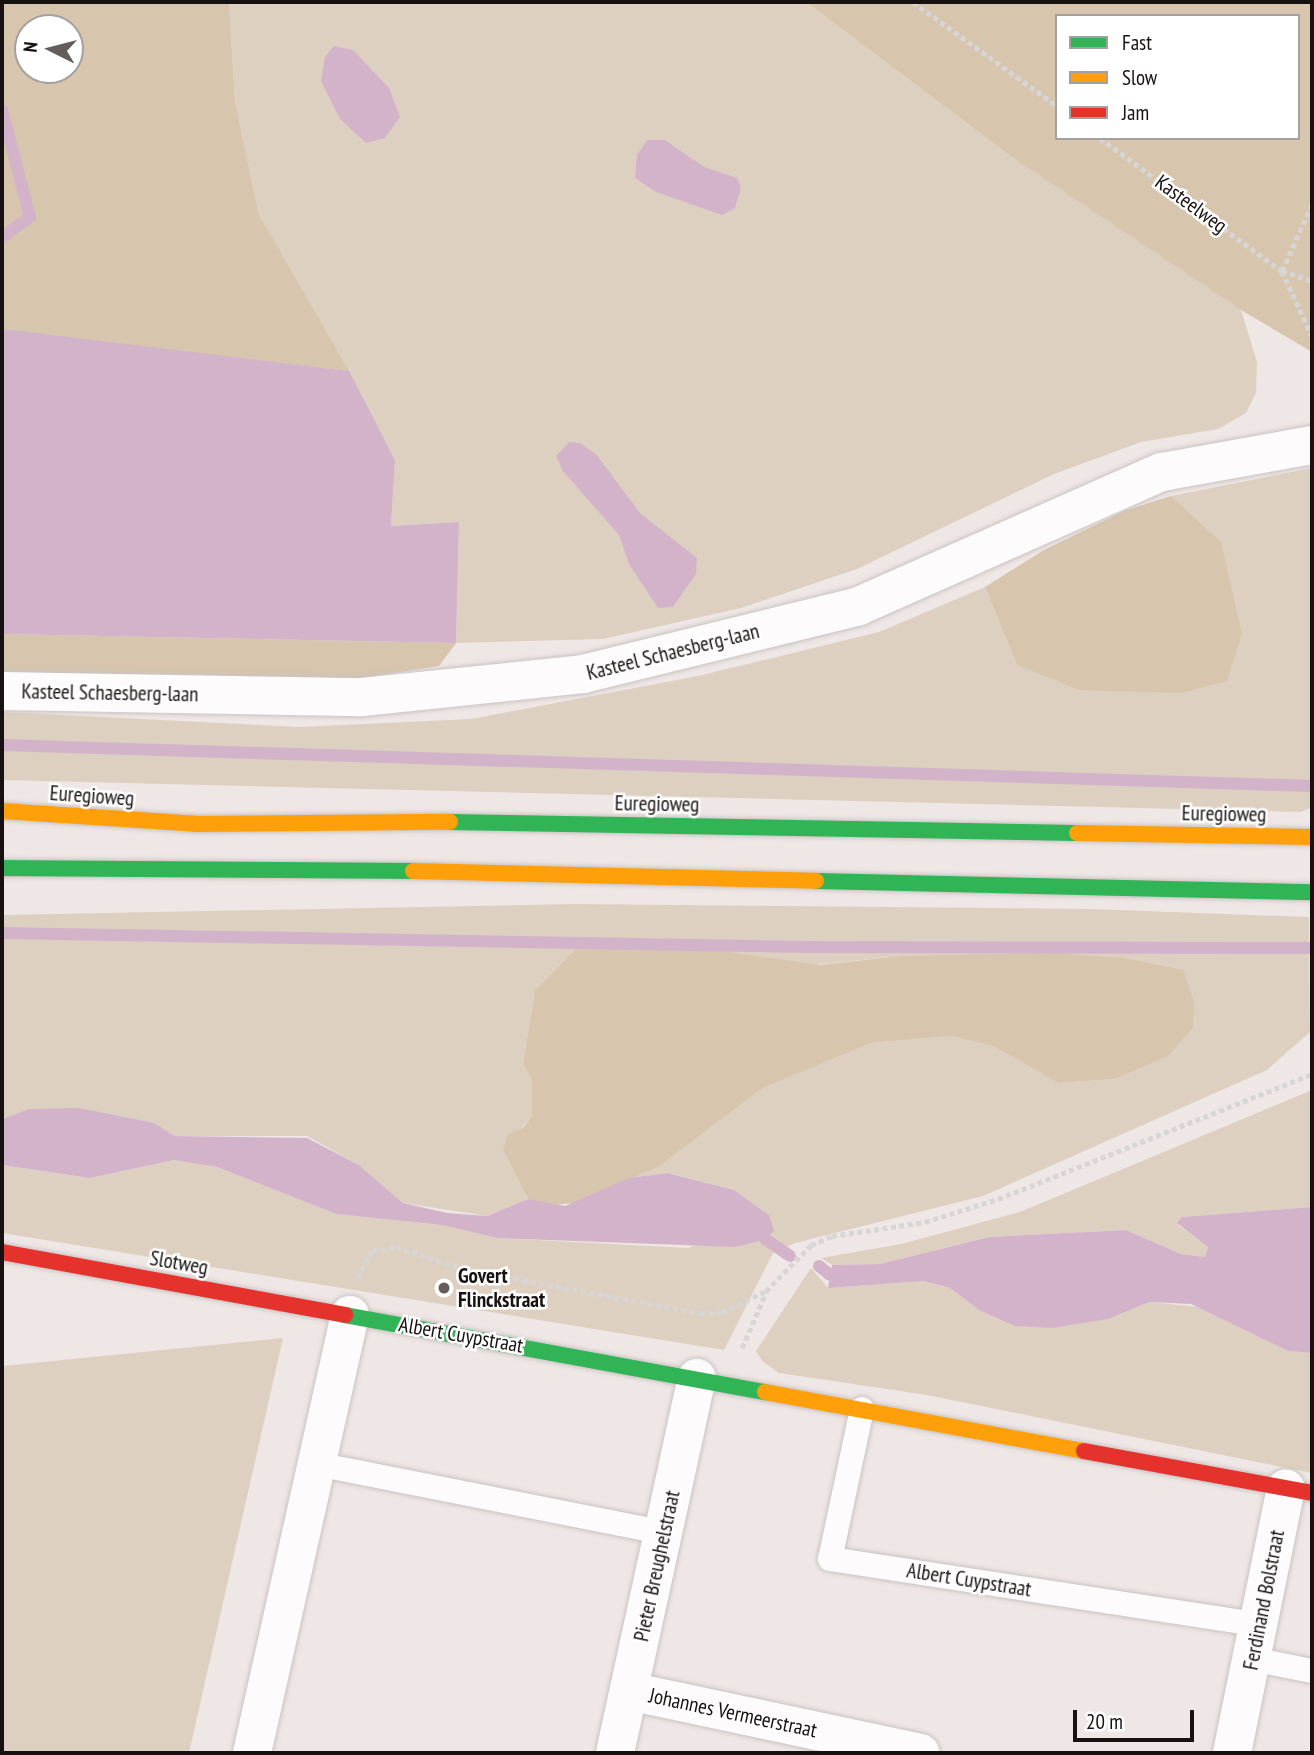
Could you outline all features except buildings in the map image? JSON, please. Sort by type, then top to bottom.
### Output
[{"type":"main road","name":"Euregioweg","points":[[2,811],[196,824],[320,820],[1312,837]]},
{"type":"main road","points":[[2,868],[239,868],[1312,892]]},
{"type":"main road","name":"Slotweg","points":[[2,1252],[349,1315]]},
{"type":"main road","name":"Albert Cuypstraat","points":[[349,1315],[1299,1490]]},
{"type":"street","name":"Kasteel Schaesberg-laan","points":[[2,691],[362,697],[583,674],[859,606],[1162,472],[1312,444]]},
{"type":"street","points":[[252,1753],[349,1315]]},
{"type":"street","name":"Pieter Breughelstraat","points":[[615,1753],[664,1532],[715,1381]]},
{"type":"street","name":"Ferdinand Bolstraat","points":[[1232,1753],[1256,1642],[1299,1490]]},
{"type":"street","name":"Johannes Vermeerstraat","points":[[629,1691],[920,1753]]},
{"type":"lane","name":"Albert Cuypstraat","points":[[862,1409],[830,1559],[1256,1642],[1312,1671]]},
{"type":"lane","points":[[317,1464],[664,1532]]},
{"type":"path","points":[[914,2],[1055,105]]},
{"type":"path","name":"Kasteelweg","points":[[1103,140],[1282,271],[1312,281]]},
{"type":"path","points":[[1282,271],[1312,204]]},
{"type":"path","name":"Kasteelweg","points":[[1282,271],[1312,337]]},
{"type":"path","points":[[715,1381],[742,1345],[766,1291],[803,1252],[832,1236],[925,1222],[998,1199],[1312,1074]]},
{"type":"path","points":[[349,1315],[359,1268],[372,1251],[383,1247],[464,1269],[700,1313],[722,1312],[766,1291]]},
{"type":"shaded area","points":[[2,2],[229,2],[235,101],[259,215],[349,371],[2,331]]},
{"type":"shaded area","points":[[229,2],[806,2],[1013,158],[1241,310],[1257,362],[1256,393],[1246,413],[1218,429],[1141,442],[1054,474],[857,569],[741,608],[603,639],[456,643],[459,522],[391,526],[395,459],[259,215],[235,101]]},
{"type":"shaded area","points":[[806,2],[1312,2],[1312,352],[1241,310],[1013,158]]},
{"type":"shaded area","points":[[334,46],[353,50],[389,88],[400,117],[385,138],[366,143],[340,119],[321,81],[325,57]]},
{"type":"shaded area","points":[[647,140],[665,140],[704,167],[737,178],[741,188],[735,208],[722,215],[656,192],[635,178],[637,155]]},
{"type":"shaded area","points":[[2,329],[349,371],[395,460],[391,526],[459,522],[456,643],[2,634]]},
{"type":"shaded area","points":[[569,442],[580,443],[596,454],[640,513],[697,558],[696,574],[673,607],[658,608],[629,564],[619,535],[563,471],[556,456]]},
{"type":"shaded area","points":[[1312,468],[1312,807],[1301,812],[2,780],[2,712],[298,727],[471,719],[698,676],[879,632],[985,587],[1017,665],[1188,514],[1171,496]]},
{"type":"shaded area","points":[[1171,496],[1221,542],[1242,634],[1227,681],[1181,693],[1079,690],[1017,665],[985,587],[1044,550],[1124,511]]},
{"type":"shaded area","points":[[2,634],[456,643],[439,666],[348,680],[2,675]]},
{"type":"shaded area","points":[[574,904],[1092,909],[1309,917],[1310,1032],[1267,1070],[983,1196],[795,1243],[773,1253],[724,1350],[2,1233],[2,1165],[90,1178],[174,1160],[217,1167],[336,1214],[442,1225],[497,1238],[688,1248],[769,1215],[734,1190],[667,1173],[629,1178],[659,1165],[760,1089],[871,1043],[950,1036],[993,1046],[1058,1083],[1115,1079],[1167,1057],[900,956],[814,965],[632,938],[560,965],[535,990],[523,1064],[532,1081],[532,1116],[503,1150],[528,1199],[487,1216],[403,1203],[359,1165],[307,1136],[175,1136],[154,1123],[29,1109],[2,1119],[2,915]]},
{"type":"shaded area","points":[[632,938],[820,965],[900,956],[1053,953],[1124,958],[1183,970],[1194,1002],[1193,1028],[1167,1057],[1115,1079],[1058,1083],[993,1046],[950,1036],[871,1043],[761,1089],[659,1166],[580,1202],[548,1206],[528,1199],[503,1150],[508,1134],[523,1128],[532,1116],[532,1081],[523,1064],[535,990],[579,946]]},
{"type":"shaded area","points":[[1312,1090],[1312,1207],[1182,1217],[1177,1224],[1208,1247],[1205,1257],[1181,1254],[1126,1230],[989,1237],[880,1264],[832,1265],[821,1258],[901,1244],[1020,1212]]},
{"type":"shaded area","points":[[79,1108],[154,1123],[175,1136],[307,1138],[359,1165],[403,1203],[447,1213],[487,1216],[528,1199],[565,1206],[629,1178],[667,1173],[734,1190],[769,1215],[774,1231],[764,1240],[735,1247],[497,1238],[442,1225],[336,1214],[217,1167],[174,1160],[90,1178],[2,1165],[2,1119],[29,1109]]},
{"type":"shaded area","points":[[1312,1207],[1312,1353],[1288,1351],[1191,1304],[1150,1302],[1108,1319],[1054,1328],[1015,1326],[979,1310],[950,1288],[924,1281],[828,1288],[832,1265],[880,1264],[989,1237],[1126,1230],[1181,1254],[1205,1257],[1208,1247],[1177,1223],[1182,1217]]},
{"type":"shaded area","points":[[811,1268],[828,1288],[924,1281],[950,1288],[979,1310],[1054,1328],[1108,1319],[1150,1302],[1199,1307],[1288,1351],[1312,1353],[1312,1473],[927,1395],[779,1373],[762,1361],[756,1351]]},
{"type":"shaded area","points":[[283,1338],[189,1753],[2,1753],[2,1366]]},
{"type":"waterway","points":[[2,110],[30,217],[2,237]]},
{"type":"waterway","points":[[2,745],[1312,786]]},
{"type":"waterway","points":[[2,933],[809,947],[1312,948]]},
{"type":"waterway","points":[[765,1239],[790,1256]]},
{"type":"waterway","points":[[819,1266],[830,1275]]},
{"type":"traffic: fast","points":[[450,822],[1077,833]]},
{"type":"traffic: fast","points":[[2,868],[413,871]]},
{"type":"traffic: fast","points":[[816,881],[1312,892]]},
{"type":"traffic: fast","points":[[345,1315],[765,1392]]},
{"type":"traffic: slow","points":[[2,811],[196,824],[450,822]]},
{"type":"traffic: slow","points":[[1077,833],[1312,837]]},
{"type":"traffic: slow","points":[[413,871],[816,881]]},
{"type":"traffic: slow","points":[[765,1392],[1084,1451]]},
{"type":"traffic: jam","points":[[2,1252],[345,1315]]},
{"type":"traffic: jam","points":[[1084,1451],[1312,1493]]},
{"type":"place","name":"Govert Flinckstraat","points":[[444,1288]]}]
